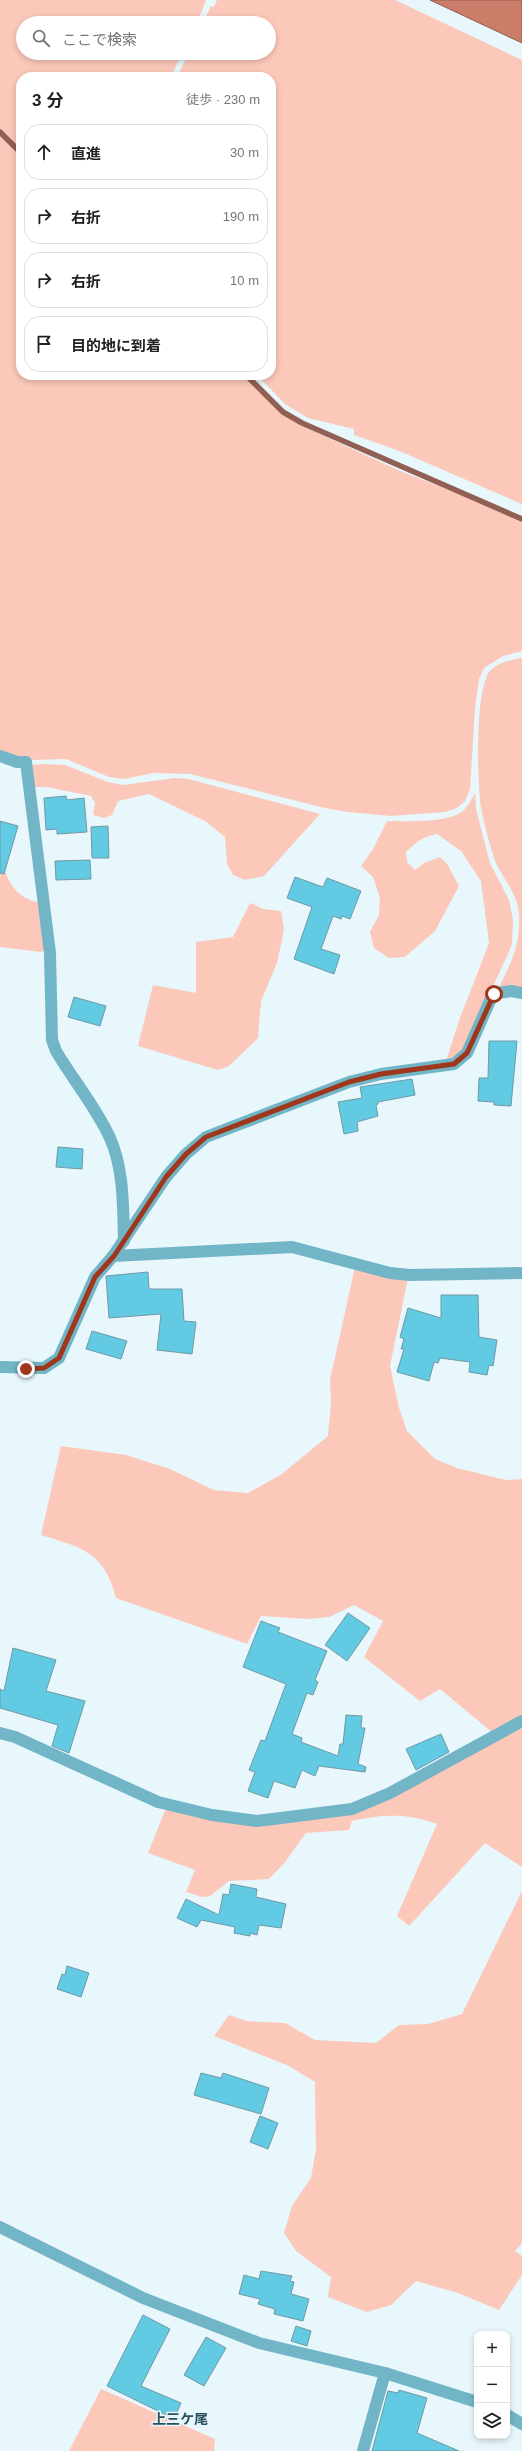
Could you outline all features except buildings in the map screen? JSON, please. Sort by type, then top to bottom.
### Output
[{"type":"street","points":[[0,756],[16,762],[26,762],[50,953],[52,1040],[56,1051],[102,1121],[117,1158],[123,1204],[124,1241]]},
{"type":"street","points":[[0,1367],[44,1368],[59,1358],[95,1277],[114,1256],[166,1177],[186,1154],[206,1137],[349,1082],[381,1074],[454,1064],[467,1053],[494,994],[511,991],[522,993]]},
{"type":"street","points":[[114,1256],[292,1247],[390,1273],[410,1275],[522,1273]]},
{"type":"street","points":[[0,1733],[15,1737],[158,1802],[212,1815],[257,1821],[352,1809],[390,1792],[522,1721]]},
{"type":"street","points":[[0,2227],[144,2298],[259,2343],[385,2373],[474,2401]]},
{"type":"street","points":[[363,2451],[385,2373]]},
{"type":"street","points":[[510,2417],[522,2424]]},
{"type":"shaded area","points":[[0,0],[206,0],[200,16],[16,16],[16,60],[179,60],[173,72],[16,72],[16,145],[0,129]]},
{"type":"shaded area","points":[[217,0],[395,0],[522,60],[522,504],[397,450],[354,435],[354,429],[308,418],[285,404],[262,380],[276,380],[276,72],[180,72],[186,60],[276,60],[276,16],[206,16],[211,6],[214,7]]},
{"type":"shaded area","points":[[430,0],[522,0],[522,43]]},
{"type":"shaded area","points":[[0,135],[16,152],[16,380],[248,380],[283,414],[300,425],[398,470],[479,502],[522,521],[522,651],[503,656],[484,668],[479,679],[475,708],[470,789],[465,801],[457,808],[445,812],[391,816],[348,812],[325,808],[190,774],[153,773],[124,779],[109,777],[66,759],[31,760],[0,751]]},
{"type":"shaded area","points":[[522,658],[522,990],[497,991],[511,962],[517,944],[519,913],[518,905],[512,891],[494,858],[482,814],[478,759],[479,717],[484,683],[489,672],[500,664]]},
{"type":"shaded area","points":[[30,765],[65,765],[108,782],[123,785],[175,778],[188,779],[320,814],[264,876],[245,880],[233,875],[227,864],[225,837],[205,821],[149,794],[118,801],[112,815],[104,818],[93,815],[95,803],[91,796],[47,787],[32,787]]},
{"type":"shaded area","points":[[475,793],[476,809],[490,863],[509,900],[513,920],[512,944],[461,1056],[446,1061],[460,1018],[489,943],[481,881],[461,851],[437,834],[424,838],[413,845],[406,852],[407,862],[415,870],[424,863],[440,857],[447,864],[459,886],[435,931],[405,957],[389,958],[374,948],[370,932],[379,915],[380,898],[373,877],[361,866],[373,849],[387,821],[425,821],[453,816],[465,809]]},
{"type":"shaded area","points":[[0,864],[3,865],[8,879],[21,895],[41,903],[47,948],[41,952],[0,947]]},
{"type":"shaded area","points":[[250,903],[263,909],[281,911],[284,930],[277,963],[261,1001],[258,1038],[229,1066],[218,1070],[138,1046],[153,985],[196,993],[196,942],[233,937]]},
{"type":"shaded area","points":[[355,1267],[408,1278],[390,1366],[399,1408],[407,1431],[435,1459],[457,1468],[506,1480],[522,1479],[522,1719],[493,1733],[440,1689],[420,1701],[364,1657],[383,1621],[354,1605],[329,1617],[309,1619],[261,1616],[247,1644],[116,1598],[105,1571],[98,1561],[90,1554],[69,1544],[41,1535],[61,1446],[126,1455],[170,1469],[214,1490],[248,1493],[282,1474],[328,1436],[331,1403],[330,1380]]},
{"type":"shaded area","points":[[522,1726],[522,1867],[485,1843],[409,1926],[397,1916],[437,1824],[426,1820],[405,1816],[374,1817],[352,1821],[349,1830],[306,1833],[285,1862],[269,1879],[229,1881],[210,1896],[202,1897],[186,1892],[195,1870],[148,1853],[166,1808],[207,1818],[345,1814]]},
{"type":"shaded area","points":[[522,1891],[522,2243],[515,2251],[522,2256],[522,2275],[499,2310],[458,2293],[416,2281],[391,2305],[367,2312],[328,2297],[331,2277],[296,2251],[284,2233],[292,2206],[311,2178],[316,2149],[315,2082],[289,2066],[214,2036],[229,2015],[246,2021],[285,2023],[315,2040],[376,2043],[399,2025],[428,2024],[462,2014]]},
{"type":"shaded area","points":[[101,2389],[215,2439],[214,2451],[69,2451]]},
{"type":"waterway","points":[[0,132],[16,148]]},
{"type":"waterway","points":[[251,380],[283,412],[302,423],[522,519]]},
{"type":"district","name":"上三ケ尾","points":[[180,2419]]},
{"type":"route","points":[[26,1369],[44,1368],[59,1358],[95,1277],[114,1256],[166,1177],[186,1154],[206,1137],[238,1123],[349,1082],[381,1074],[454,1064],[461,1060],[467,1053],[483,1015],[494,994]]}]
